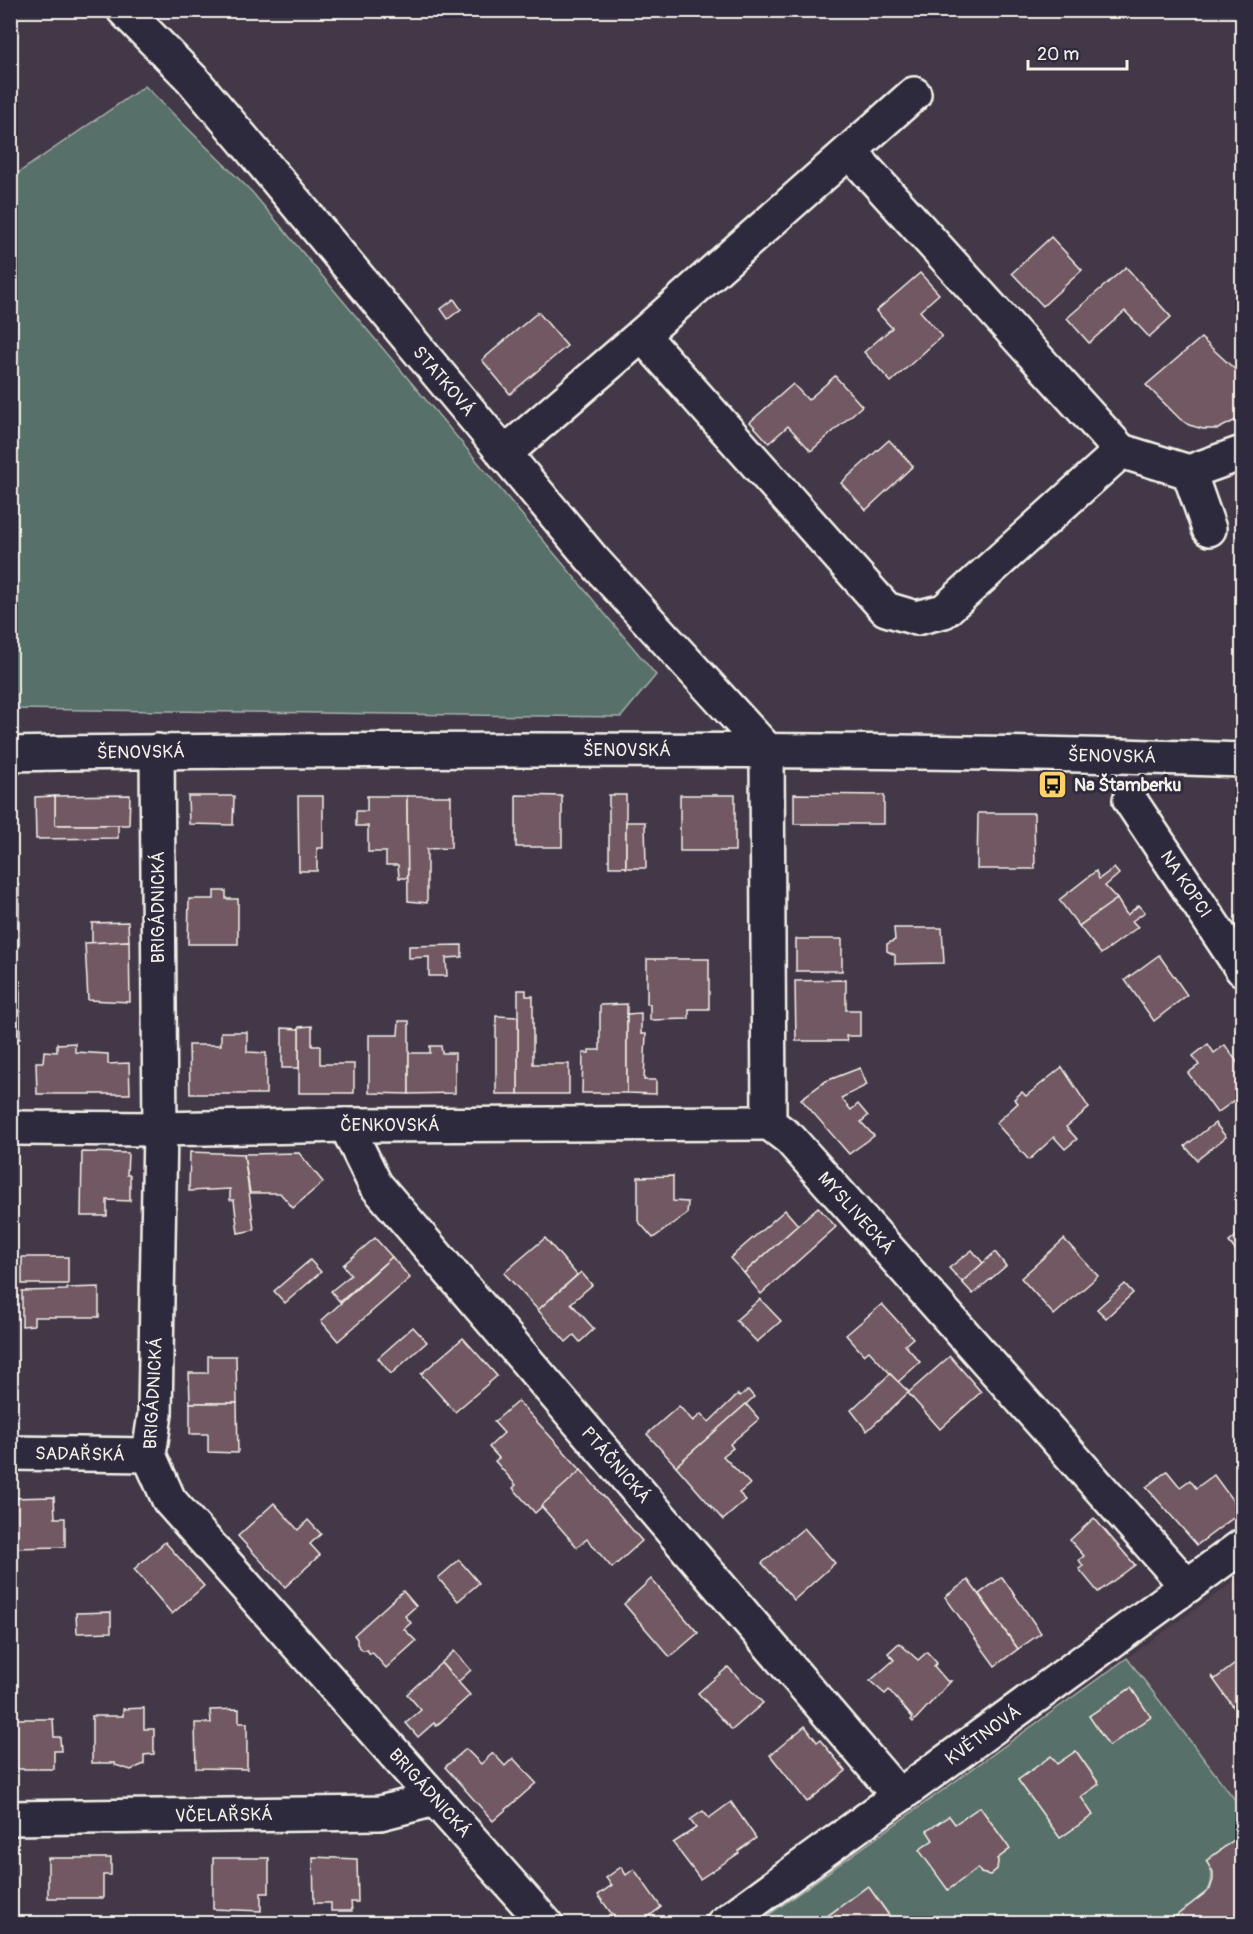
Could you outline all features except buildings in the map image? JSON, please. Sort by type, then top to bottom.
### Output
[{"type":"street","name":"STATKOVÁ","points":[[124,10],[192,79],[593,560],[767,750]]},
{"type":"street","points":[[504,454],[914,94]]},
{"type":"street","points":[[850,152],[1121,451],[1190,472],[1242,453]]},
{"type":"street","points":[[642,335],[886,609],[916,618],[944,611],[1121,451]]},
{"type":"street","points":[[1190,472],[1209,529]]},
{"type":"street","points":[[767,750],[769,1123]]},
{"type":"street","name":"ŠENOVSKÁ","points":[[10,754],[157,751],[767,750],[1242,760]]},
{"type":"street","name":"BRIGÁDNICKÁ","points":[[157,751],[159,1129],[155,1414],[149,1455],[169,1500],[546,1923]]},
{"type":"street","name":"NA KOPCI","points":[[1130,800],[1242,969]]},
{"type":"street","name":"ČENKOVSKÁ","points":[[10,1128],[159,1129],[346,1125],[769,1123]]},
{"type":"street","name":"MYSLIVECKÁ","points":[[769,1123],[790,1139],[1187,1586]]},
{"type":"street","name":"PTÁČNICKÁ","points":[[346,1125],[375,1184],[899,1796]]},
{"type":"street","name":"SADAŘSKÁ","points":[[10,1453],[149,1455]]},
{"type":"street","name":"KVĚTNOVÁ","points":[[723,1923],[1242,1546]]},
{"type":"street","name":"VČELAŘSKÁ","points":[[10,1818],[380,1813],[435,1799]]},
{"type":"shaded area","points":[[1242,1576],[1242,1809],[1127,1658]]},
{"type":"green space","points":[[145,86],[252,192],[656,675],[621,717],[11,709],[11,178]]},
{"type":"green space","points":[[1127,1658],[1242,1809],[1242,1852],[1234,1840],[1207,1860],[1212,1878],[1210,1887],[1182,1923],[895,1923],[868,1886],[817,1923],[756,1924]],"holes":[[[1130,1688],[1151,1717],[1109,1746],[1089,1716]],[[1076,1751],[1099,1783],[1081,1797],[1092,1815],[1060,1838],[1018,1780],[1057,1764]],[[980,1807],[1010,1849],[997,1859],[997,1869],[990,1875],[981,1873],[978,1868],[920,1850],[933,1840],[928,1831],[949,1816],[955,1824]]]},
{"type":"place","name":"Na Štamberku","points":[[1053,785]]}]
